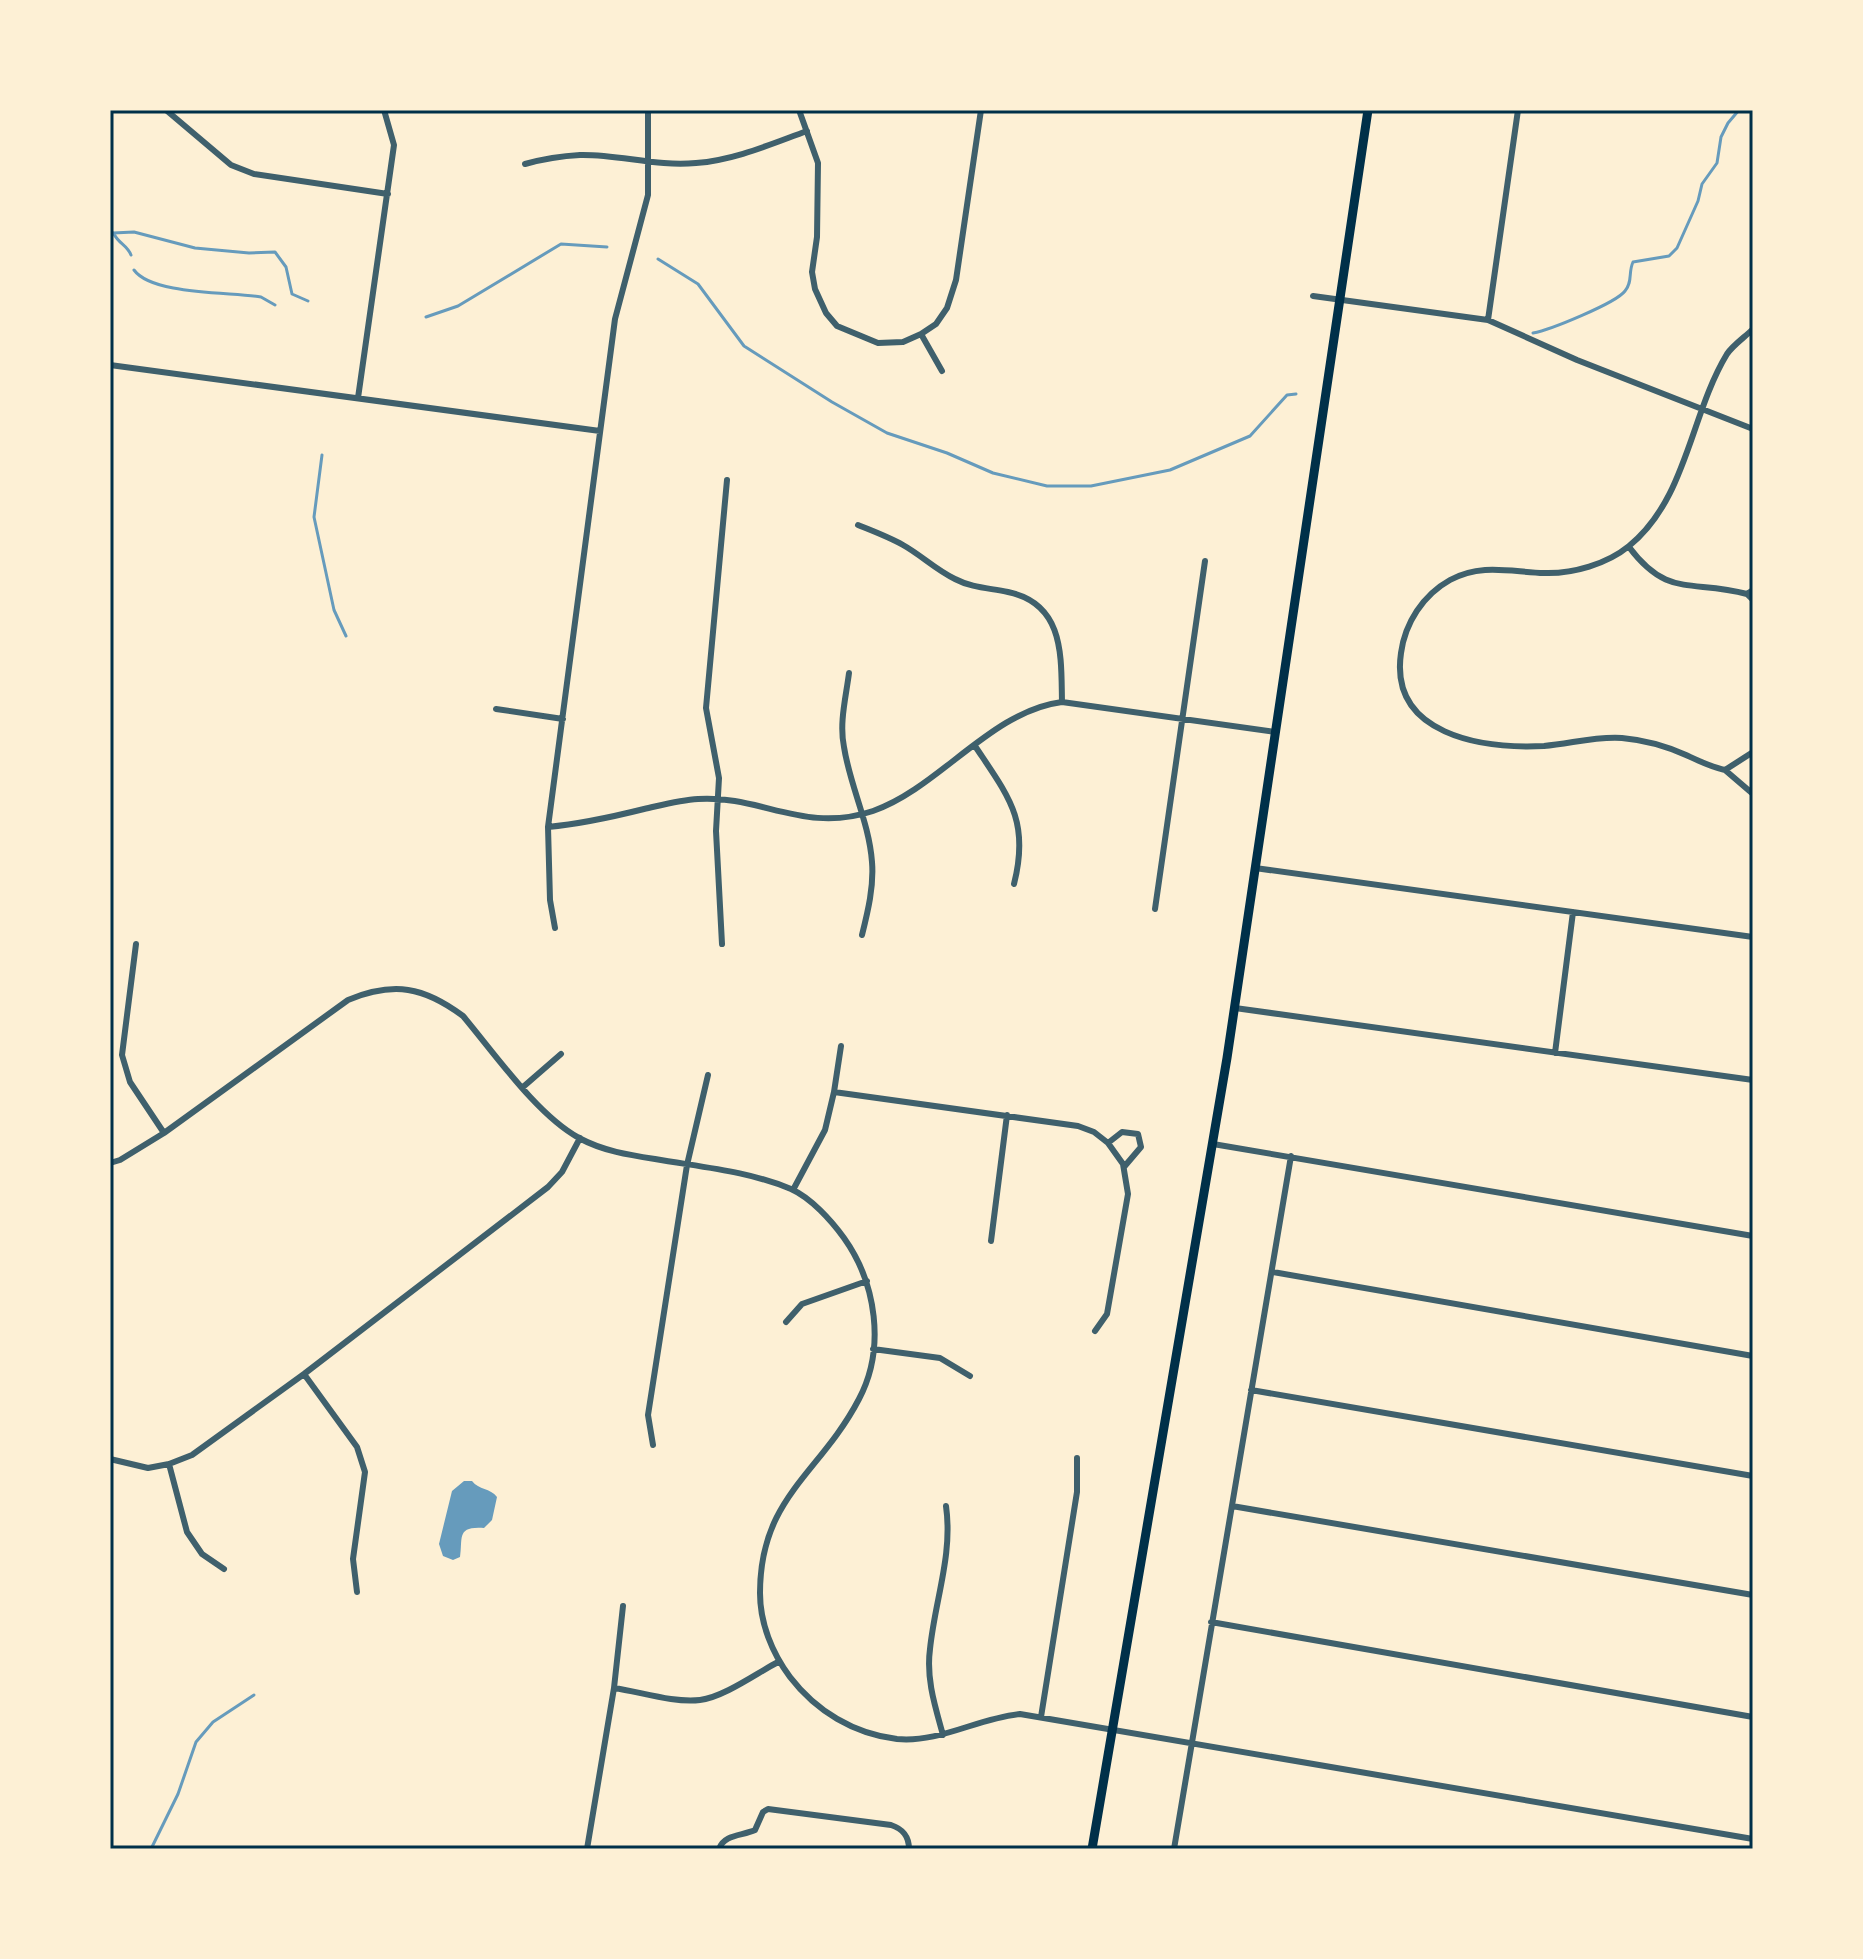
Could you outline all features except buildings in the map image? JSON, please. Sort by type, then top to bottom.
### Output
[{"type":"main road","points":[[1092,1849],[1235,1008],[1368,110]]},
{"type":"street","points":[[166,110],[231,165],[254,174],[388,194]]},
{"type":"street","points":[[358,398],[394,145],[384,110]]},
{"type":"street","points":[[555,928],[550,900],[548,827],[615,319],[648,195],[648,110]]},
{"type":"street","points":[[799,110],[818,163],[817,237],[812,272],[815,289],[826,313],[837,326],[878,343],[903,342],[921,334],[936,324],[953,295],[981,110]]},
{"type":"street","points":[[1488,320],[1518,110]]},
{"type":"street","points":[[525,164],[582,155],[650,163],[694,164],[734,157],[807,131]]},
{"type":"street","points":[[1313,296],[1488,320],[1577,360],[1753,429]]},
{"type":"street","points":[[1753,329],[1728,352],[1702,408],[1672,492],[1652,523],[1629,547],[1592,565],[1570,571],[1544,573],[1488,568],[1450,580],[1426,598],[1410,623],[1401,650],[1400,680],[1408,703],[1427,723],[1460,737],[1518,746],[1545,746],[1599,738],[1638,740],[1665,746],[1725,770],[1753,794]]},
{"type":"street","points":[[921,334],[942,371]]},
{"type":"street","points":[[110,365],[600,431]]},
{"type":"street","points":[[722,944],[717,844],[719,778],[706,708],[727,480]]},
{"type":"street","points":[[858,525],[903,545],[957,581],[1026,597],[1039,608],[1056,631],[1061,649],[1062,702]]},
{"type":"street","points":[[1629,547],[1649,571],[1661,579],[1750,592],[1753,600]]},
{"type":"street","points":[[1155,909],[1205,561]]},
{"type":"street","points":[[849,673],[843,739],[872,862],[872,889],[862,935]]},
{"type":"street","points":[[548,827],[596,820],[685,800],[718,799],[813,818],[841,819],[885,806],[1026,711],[1062,702],[1275,732]]},
{"type":"street","points":[[496,709],[563,719]]},
{"type":"street","points":[[975,746],[1016,813],[1021,839],[1014,884]]},
{"type":"street","points":[[1725,770],[1753,752]]},
{"type":"street","points":[[1255,868],[1753,937]]},
{"type":"street","points":[[1555,1053],[1573,912]]},
{"type":"street","points":[[136,944],[122,1055],[130,1082],[164,1133]]},
{"type":"street","points":[[110,1163],[164,1133],[348,1000],[384,988],[423,994],[446,1003],[463,1016],[550,1119],[580,1138],[625,1155],[750,1176],[793,1190],[833,1224],[845,1239],[867,1281],[874,1316],[873,1349],[864,1389],[783,1503],[764,1547],[760,1568],[761,1612],[778,1662],[804,1695],[827,1713],[857,1729],[897,1739],[943,1735],[1000,1716],[1020,1714],[1753,1839]]},
{"type":"street","points":[[1235,1008],[1753,1080]]},
{"type":"street","points":[[793,1190],[825,1130],[841,1046]]},
{"type":"street","points":[[523,1087],[561,1054]]},
{"type":"street","points":[[653,1445],[648,1415],[687,1165],[708,1075]]},
{"type":"street","points":[[834,1092],[1086,1128],[1108,1143],[1124,1167],[1128,1194],[1107,1314],[1095,1331]]},
{"type":"street","points":[[991,1241],[1007,1115]]},
{"type":"street","points":[[1108,1143],[1122,1132],[1138,1134],[1141,1147],[1124,1167]]},
{"type":"street","points":[[110,1459],[148,1468],[192,1455],[304,1374],[548,1187],[562,1172],[580,1138]]},
{"type":"street","points":[[1213,1144],[1753,1236]]},
{"type":"street","points":[[1174,1849],[1291,1156]]},
{"type":"street","points":[[1273,1272],[1753,1356]]},
{"type":"street","points":[[786,1322],[802,1304],[867,1281]]},
{"type":"street","points":[[873,1349],[940,1358],[970,1376]]},
{"type":"street","points":[[304,1374],[357,1447],[362,1459],[365,1472],[353,1559],[357,1592]]},
{"type":"street","points":[[1251,1390],[1753,1476]]},
{"type":"street","points":[[1041,1717],[1077,1492],[1077,1458]]},
{"type":"street","points":[[169,1464],[187,1532],[202,1554],[224,1569]]},
{"type":"street","points":[[943,1735],[928,1679],[929,1649],[950,1534],[946,1506]]},
{"type":"street","points":[[1232,1506],[1753,1595]]},
{"type":"street","points":[[587,1849],[614,1688],[623,1606]]},
{"type":"street","points":[[1211,1622],[1753,1717]]},
{"type":"street","points":[[614,1688],[701,1700],[778,1662]]},
{"type":"street","points":[[719,1849],[727,1837],[755,1830],[763,1812],[768,1809],[891,1825],[904,1832],[909,1840],[909,1849]]},
{"type":"water","points":[[464,1481],[472,1481],[497,1497],[492,1520],[484,1528],[465,1531],[460,1557],[453,1560],[443,1556],[439,1544],[452,1491]]},
{"type":"waterway","points":[[1533,333],[1567,322],[1609,302],[1625,291],[1633,262],[1669,256],[1677,248],[1698,201],[1702,184],[1717,163],[1721,137],[1739,110]]},
{"type":"waterway","points":[[110,230],[113,233],[134,232],[195,248],[275,252],[286,267],[292,294],[308,301]]},
{"type":"waterway","points":[[114,234],[131,255]]},
{"type":"waterway","points":[[426,317],[458,306],[561,244],[607,247]]},
{"type":"waterway","points":[[658,259],[698,284],[744,346],[832,402],[887,433],[947,453],[993,473],[1047,486],[1091,486],[1170,470],[1250,436],[1287,395],[1296,394]]},
{"type":"waterway","points":[[134,270],[157,284],[193,291],[261,297],[275,305]]},
{"type":"waterway","points":[[322,455],[314,517],[334,610],[346,636]]},
{"type":"waterway","points":[[151,1849],[178,1794],[196,1742],[213,1722],[254,1695]]}]
